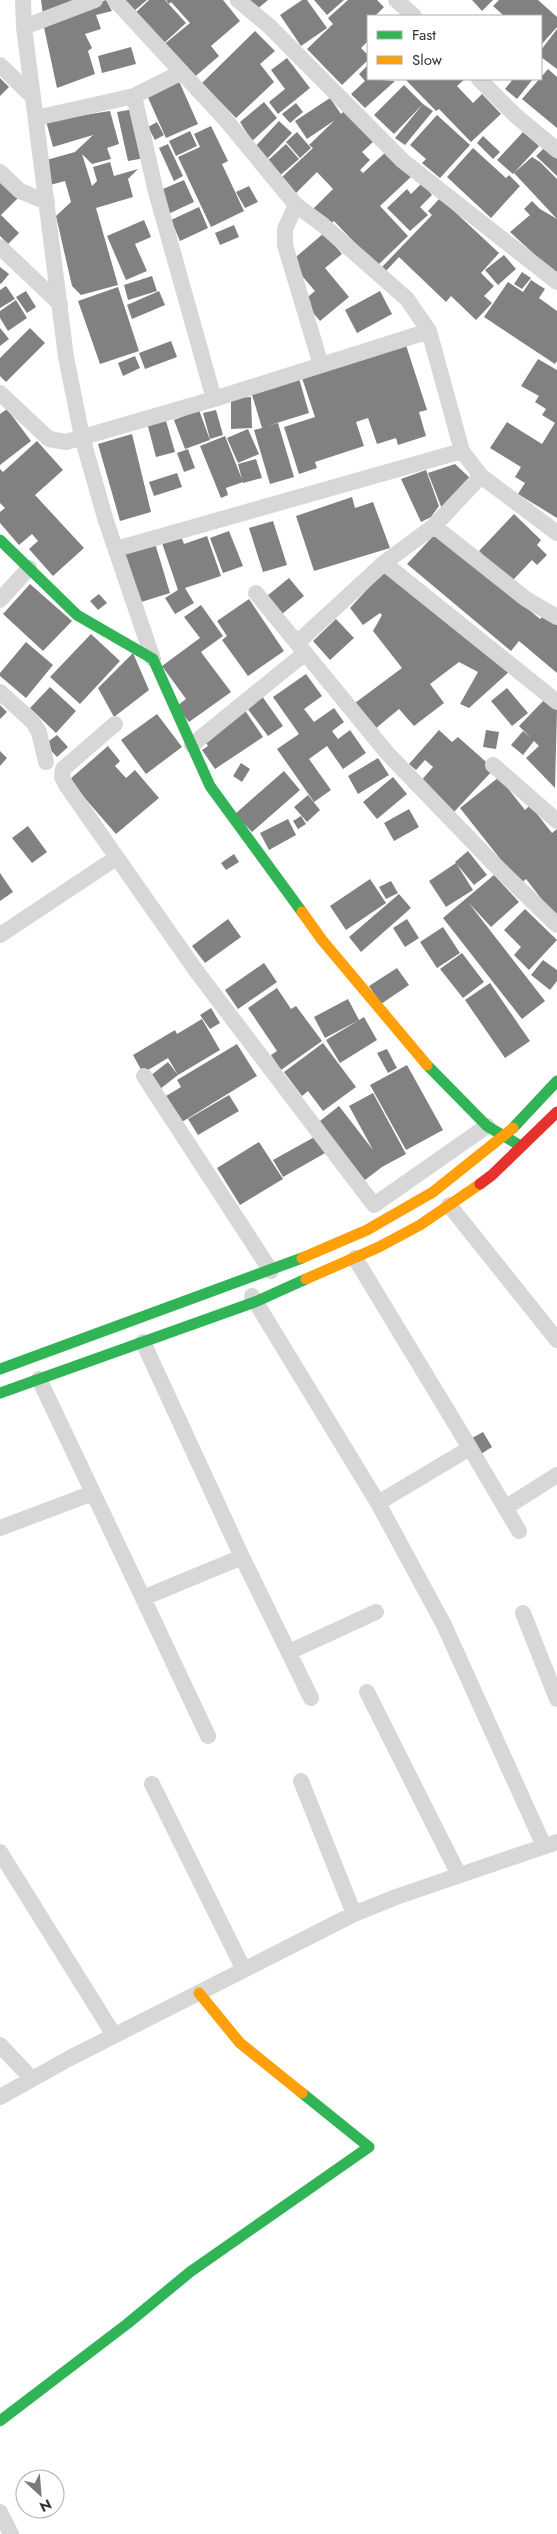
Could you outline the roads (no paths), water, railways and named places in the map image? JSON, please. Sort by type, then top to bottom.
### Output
[{"type":"street","points":[[22,0],[66,357],[82,438],[152,659],[210,786],[322,940],[437,1078],[488,1126],[522,1147]]},
{"type":"street","points":[[24,27],[95,0]]},
{"type":"street","points":[[115,0],[225,119],[296,205],[323,224],[407,299],[429,331],[462,451],[481,476],[557,533]]},
{"type":"street","points":[[238,0],[269,26],[403,161],[557,282]]},
{"type":"street","points":[[396,0],[413,15]]},
{"type":"street","points":[[0,65],[33,97]]},
{"type":"street","points":[[36,118],[134,96],[182,72]]},
{"type":"street","points":[[479,80],[516,116],[557,150]]},
{"type":"street","points":[[134,96],[156,192],[214,399]]},
{"type":"street","points":[[0,172],[20,191],[47,202]]},
{"type":"street","points":[[296,205],[285,230],[285,245],[321,365]]},
{"type":"street","points":[[0,247],[60,304]]},
{"type":"street","points":[[0,393],[49,439],[66,442],[214,399],[429,331]]},
{"type":"street","points":[[116,549],[462,451]]},
{"type":"street","points":[[192,745],[301,648],[384,563],[434,526],[481,476]]},
{"type":"street","points":[[434,526],[526,599],[557,617]]},
{"type":"street","points":[[0,540],[77,615],[152,659]]},
{"type":"street","points":[[384,563],[557,702]]},
{"type":"street","points":[[0,600],[29,568]]},
{"type":"street","points":[[256,593],[388,754],[493,864],[557,925]]},
{"type":"street","points":[[0,692],[33,722],[39,732],[46,762]]},
{"type":"street","points":[[115,724],[64,770],[62,778],[116,858],[198,972],[386,1220],[396,1238]]},
{"type":"street","points":[[493,765],[557,821]]},
{"type":"street","points":[[0,935],[116,858]]},
{"type":"street","points":[[144,1076],[271,1271]]},
{"type":"street","points":[[557,1081],[522,1120],[433,1192],[386,1220],[271,1271],[1,1367],[8,1391],[255,1302],[396,1238],[420,1225],[492,1175],[557,1112]]},
{"type":"street","points":[[374,1204],[488,1126]]},
{"type":"street","points":[[449,1205],[557,1340]]},
{"type":"street","points":[[355,1258],[519,1531]]},
{"type":"street","points":[[0,2097],[114,2036],[354,1914],[550,1844],[444,1625],[378,1503],[243,1281]]},
{"type":"street","points":[[143,1342],[242,1557],[311,1698]]},
{"type":"street","points":[[39,1379],[208,1736]]},
{"type":"street","points":[[378,1503],[470,1448]]},
{"type":"street","points":[[505,1508],[557,1475]]},
{"type":"street","points":[[0,1528],[93,1493]]},
{"type":"street","points":[[142,1598],[242,1557]]},
{"type":"street","points":[[289,1652],[376,1612]]},
{"type":"street","points":[[523,1613],[557,1698]]},
{"type":"street","points":[[367,1692],[459,1875]]},
{"type":"street","points":[[301,1781],[354,1914]]},
{"type":"street","points":[[152,1784],[244,1970]]},
{"type":"street","points":[[0,1852],[114,2036]]},
{"type":"street","points":[[0,2421],[127,2324],[190,2272],[369,2147],[240,2043],[199,1993]]},
{"type":"street","points":[[0,2045],[32,2079]]},
{"type":"street","points":[[0,2512],[10,2534]]}]
